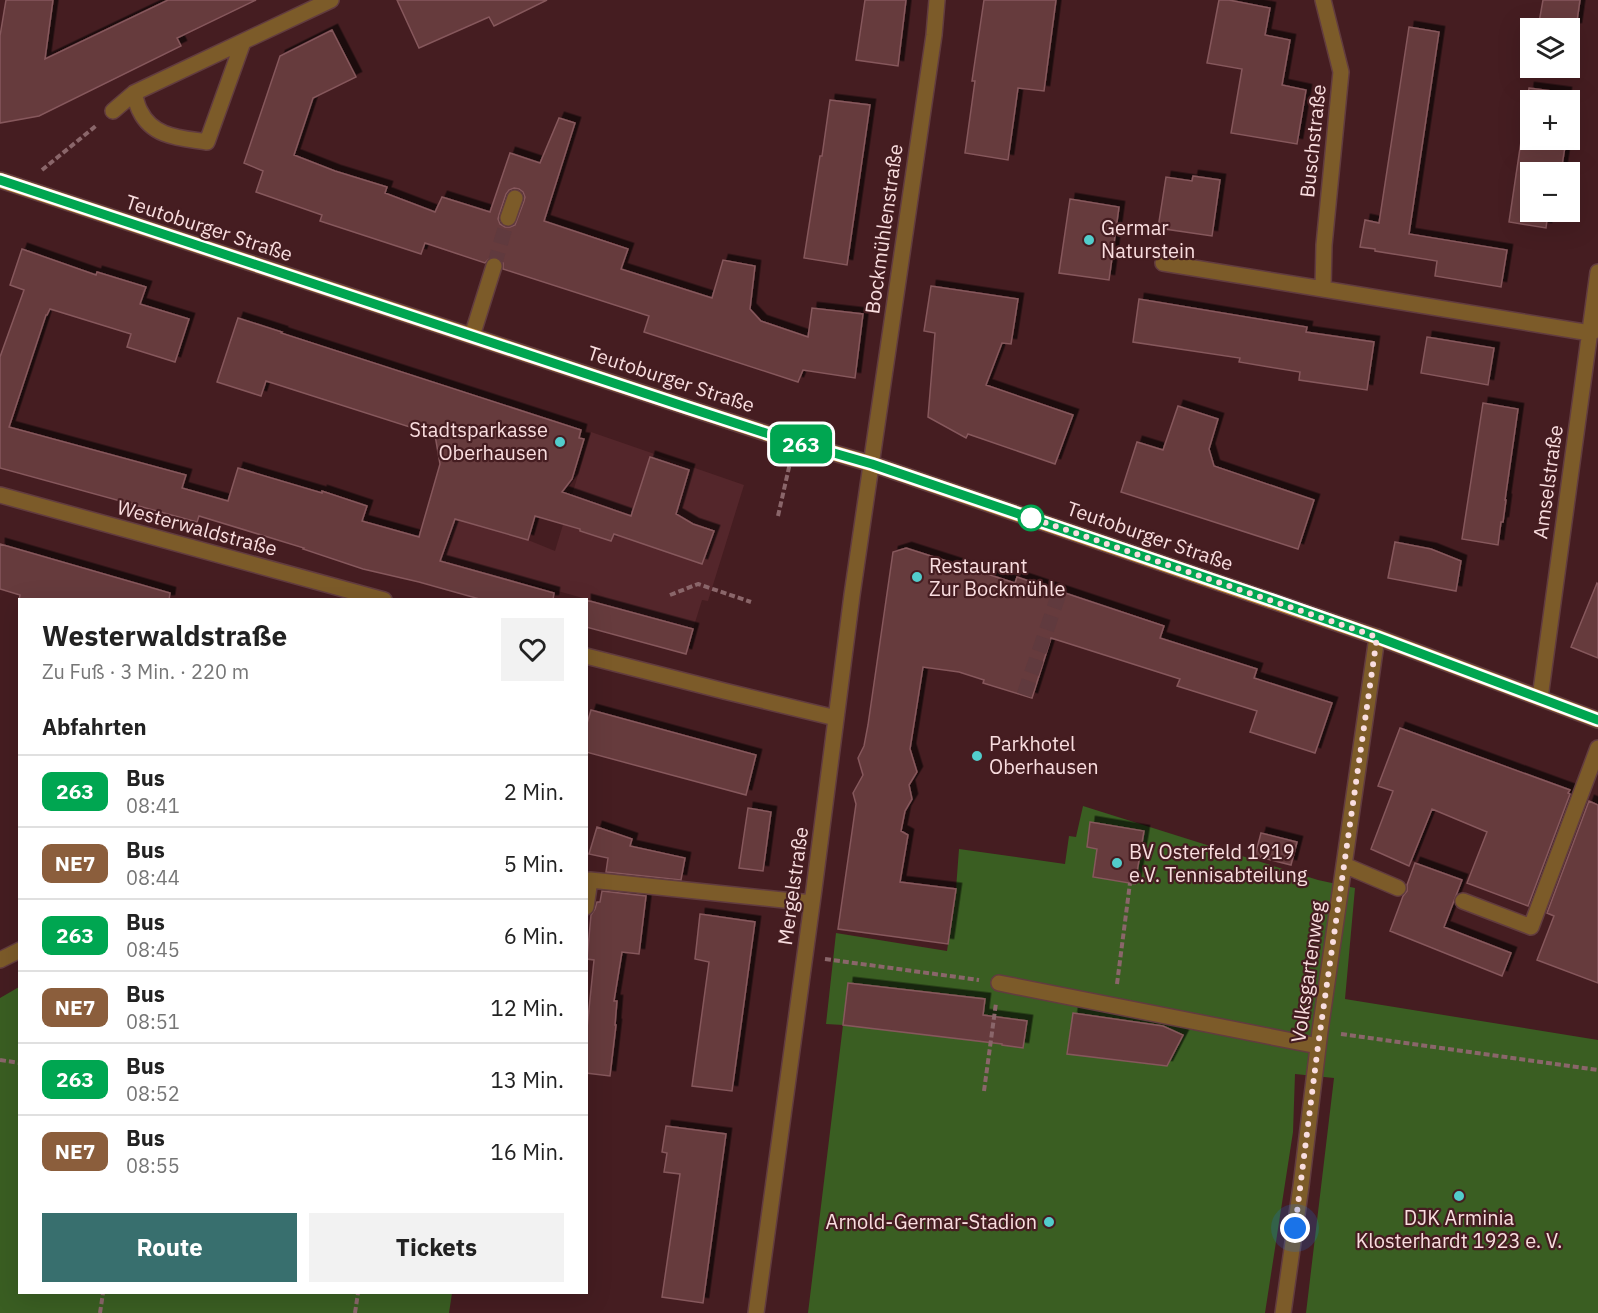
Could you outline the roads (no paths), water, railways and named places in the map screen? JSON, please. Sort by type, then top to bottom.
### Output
[{"type":"main road","name":"Teutoburger Straße","points":[[0,180],[794,442],[872,464],[1377,637],[1598,720]]},
{"type":"street","points":[[113,111],[134,93],[332,0]]},
{"type":"street","name":"Bockmühlenstraße","points":[[872,464],[934,35],[937,0]]},
{"type":"street","name":"Buschstraße","points":[[1323,0],[1341,72],[1324,245],[1323,289]]},
{"type":"street","points":[[134,93],[140,111],[152,127],[164,134],[207,142],[243,42]]},
{"type":"street","points":[[508,218],[514,198]]},
{"type":"street","points":[[1163,263],[1594,331]]},
{"type":"street","points":[[472,336],[494,266]]},
{"type":"street","name":"Amselstraße","points":[[1540,698],[1594,331],[1598,272]]},
{"type":"street","name":"Mergelstraße","points":[[756,1313],[852,595],[872,464]]},
{"type":"street","name":"Westerwaldstraße","points":[[0,495],[377,598]]},
{"type":"street","name":"Volksgartenweg","points":[[1283,1313],[1319,1038],[1377,637]]},
{"type":"street","points":[[588,657],[836,718]]},
{"type":"street","points":[[1463,901],[1531,927],[1598,748]]},
{"type":"street","points":[[1344,866],[1398,888]]},
{"type":"street","points":[[588,894],[590,880],[812,903]]},
{"type":"street","points":[[0,960],[18,951]]},
{"type":"street","points":[[999,983],[1114,1005],[1319,1038]]},
{"type":"tunnel","points":[[494,266],[508,218]]},
{"type":"tunnel","points":[[1024,695],[1060,591]]},
{"type":"place","name":"Germar Naturstein","points":[[1089,240]]},
{"type":"place","name":"Stadtsparkasse Oberhausen","points":[[560,442]]},
{"type":"place","name":"Restaurant Zur Bockmühle","points":[[917,577]]},
{"type":"place","name":"Parkhotel Oberhausen","points":[[977,756]]},
{"type":"place","name":"BV Osterfeld 1919 e.V. Tennisabteilung","points":[[1117,863]]},
{"type":"place","name":"DJK Arminia Klosterhardt 1923 e. V.","points":[[1459,1196]]},
{"type":"place","name":"Arnold-Germar-Stadion","points":[[1049,1222]]}]
